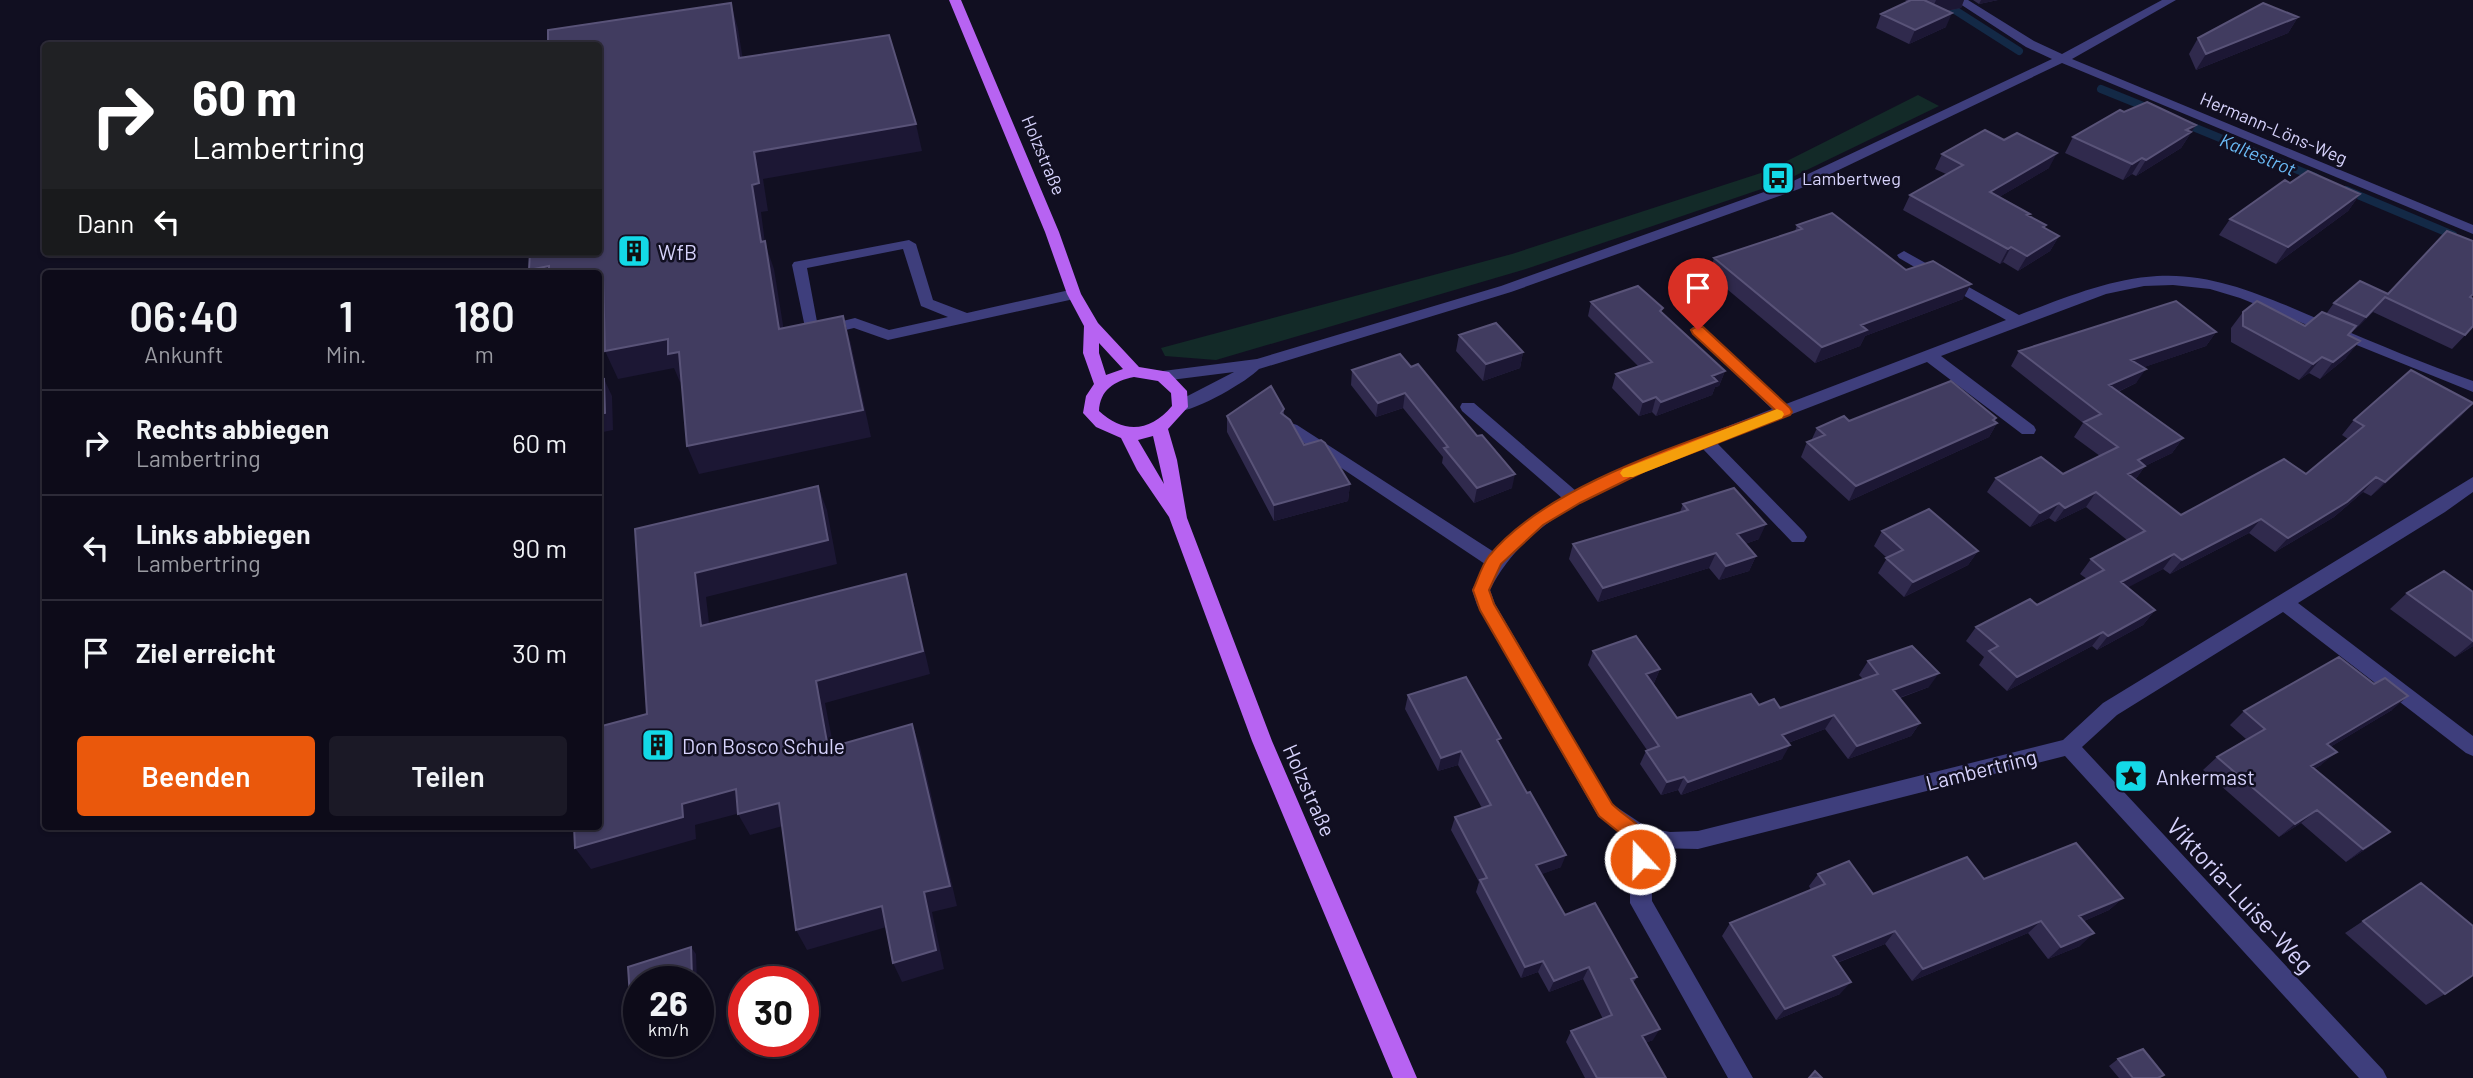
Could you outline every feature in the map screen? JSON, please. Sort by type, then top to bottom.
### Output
[{"type":"main road","name":"Holzstraße","points":[[955,0],[1052,232],[1074,294],[1092,326],[1134,372]]},
{"type":"main road","name":"Holzstraße","points":[[1092,326],[1091,353],[1101,383]]},
{"type":"main road","points":[[1134,372],[1163,376],[1179,391],[1180,407],[1171,421],[1159,428],[1147,433],[1127,434],[1111,429],[1091,414],[1090,400],[1101,383],[1118,375],[1134,372]]},
{"type":"main road","name":"Holzstraße","points":[[1159,428],[1169,460],[1178,518],[1262,741],[1405,1078]]},
{"type":"main road","name":"Holzstraße","points":[[1127,434],[1143,466],[1178,518]]},
{"type":"street","points":[[1960,0],[2030,44],[2062,59]]},
{"type":"street","points":[[1163,376],[1258,364],[1506,289],[1794,186],[2062,59],[2170,0]]},
{"type":"street","name":"Hermann-Löns-Weg","points":[[2062,59],[2473,230]]},
{"type":"street","points":[[966,318],[926,303],[909,244],[799,265],[811,333],[855,323],[888,335],[966,318],[1074,294]]},
{"type":"street","points":[[1904,255],[2019,321]]},
{"type":"street","name":"Lambertring","points":[[2473,387],[2252,296],[2175,280],[2130,284],[2070,301],[1639,467],[1574,499],[1537,521],[1494,561],[1481,590],[1486,605],[1605,810],[1619,824],[1640,837],[1666,843],[1698,840],[2069,747],[2110,709],[2439,508],[2473,483]]},
{"type":"street","points":[[1698,330],[1785,412]]},
{"type":"street","points":[[1929,355],[2028,430]]},
{"type":"street","points":[[1180,407],[1222,387],[1258,364]]},
{"type":"street","points":[[1468,407],[1574,499]]},
{"type":"street","points":[[1291,429],[1494,561]]},
{"type":"street","points":[[1705,440],[1798,537]]},
{"type":"street","points":[[2284,603],[2473,747]]},
{"type":"street","name":"Viktoria-Luise-Weg","points":[[2069,747],[2375,1078]]},
{"type":"street","points":[[1640,837],[1641,903],[1741,1078]]},
{"type":"green space","points":[[1918,95],[1939,106],[1782,182],[1526,269],[1216,360],[1165,356],[1161,348],[1512,254],[1767,171]]},
{"type":"building","points":[[1911,0],[1924,0],[1952,13],[1915,30],[1881,14]]},
{"type":"building","name":"WfB","points":[[731,3],[739,58],[889,35],[916,124],[754,152],[759,183],[752,185],[761,242],[765,241],[779,329],[843,316],[863,410],[687,446],[679,352],[668,354],[668,339],[605,351],[602,270],[549,270],[549,266],[529,270],[530,256],[602,256],[602,42],[548,42],[548,30]]},
{"type":"building","points":[[2263,3],[2298,17],[2206,54],[2198,38]]},
{"type":"building","points":[[2147,102],[2196,125],[2186,130],[2191,132],[2146,160],[2142,158],[2132,164],[2073,137],[2120,110],[2124,112]]},
{"type":"building","points":[[1985,130],[2004,140],[2017,133],[2057,153],[1990,192],[2030,214],[2027,215],[2059,236],[2027,256],[2011,247],[2008,249],[1910,195],[1963,165],[1942,154]]},
{"type":"building","points":[[2308,171],[2360,194],[2288,247],[2230,219],[2285,180],[2290,183]]},
{"type":"building","points":[[1832,213],[1906,270],[1933,261],[1971,284],[1861,325],[1867,330],[1822,347],[1714,258],[1802,229],[1797,225]]},
{"type":"building","points":[[2447,231],[2473,241],[2473,294],[2470,297],[2473,299],[2473,326],[2465,335],[2385,297],[2366,317],[2334,303],[2360,281],[2388,294]]},
{"type":"building","points":[[1638,286],[1663,308],[1660,311],[1725,371],[1712,376],[1717,381],[1661,402],[1656,397],[1643,402],[1616,374],[1652,362],[1591,302]]},
{"type":"building","points":[[2176,301],[2216,332],[2131,360],[2146,369],[2109,385],[2183,438],[2138,460],[2145,466],[2128,474],[2181,515],[2284,459],[2306,474],[2364,426],[2354,420],[2411,370],[2473,403],[2385,482],[2376,477],[2347,502],[2288,538],[2261,519],[2182,560],[2174,554],[2121,582],[2155,610],[2108,636],[2103,632],[2017,677],[1989,651],[1998,646],[1976,627],[2030,599],[2037,605],[2104,570],[2091,559],[2145,531],[2096,492],[2065,508],[2059,503],[2040,513],[1996,478],[2041,457],[2063,474],[2118,447],[2084,422],[2101,414],[2019,351]]},
{"type":"building","points":[[2257,301],[2305,326],[2322,312],[2356,326],[2348,335],[2360,341],[2333,362],[2322,357],[2313,364],[2243,326],[2243,312]]},
{"type":"building","points":[[1496,323],[1523,352],[1486,364],[1459,335]]},
{"type":"building","points":[[1400,354],[1411,367],[1418,364],[1477,436],[1482,435],[1515,474],[1477,488],[1444,448],[1448,447],[1405,393],[1378,403],[1352,370]]},
{"type":"building","points":[[604,379],[605,413],[602,413]]},
{"type":"building","points":[[1951,381],[1996,418],[1993,420],[1997,423],[1856,486],[1807,442],[1825,435],[1817,428],[1844,416],[1849,421]]},
{"type":"building","points":[[1271,386],[1284,409],[1281,413],[1290,420],[1304,445],[1321,440],[1325,443],[1350,484],[1274,505],[1227,416]]},
{"type":"building","name":"Don Bosco Schule","points":[[818,486],[828,540],[695,573],[701,626],[906,574],[923,651],[816,681],[828,748],[912,724],[950,886],[924,892],[936,950],[893,963],[882,906],[796,930],[779,803],[738,814],[736,789],[682,804],[683,817],[575,848],[574,830],[602,830],[602,726],[647,714],[635,529]]},
{"type":"building","points":[[1734,488],[1766,524],[1737,534],[1756,556],[1726,566],[1716,553],[1603,588],[1573,544],[1688,510],[1683,504]]},
{"type":"building","points":[[1929,509],[1978,551],[1913,582],[1886,558],[1903,550],[1882,531]]},
{"type":"building","points":[[2444,571],[2473,592],[2473,641],[2407,593]]},
{"type":"building","points":[[1636,636],[1660,669],[1646,674],[1677,718],[1751,694],[1759,705],[1774,699],[1780,708],[1878,674],[1868,661],[1912,646],[1939,673],[1893,690],[1920,723],[1857,746],[1834,715],[1782,735],[1790,745],[1688,782],[1684,777],[1667,782],[1646,751],[1659,746],[1593,651]]},
{"type":"building","points":[[2339,657],[2374,684],[2385,678],[2408,696],[2327,744],[2337,752],[2311,766],[2390,832],[2363,849],[2317,810],[2295,824],[2217,757],[2265,729],[2244,711]]},
{"type":"building","points":[[1466,677],[1501,738],[1497,740],[1566,855],[1536,865],[1565,915],[1595,903],[1637,977],[1631,979],[1660,1029],[1642,1036],[1666,1078],[1597,1078],[1571,1031],[1612,1015],[1589,967],[1554,981],[1543,961],[1525,967],[1480,880],[1487,878],[1455,817],[1491,805],[1461,751],[1441,758],[1408,695]]},
{"type":"building","points":[[2076,843],[2123,898],[2079,916],[2094,933],[2061,947],[2041,921],[1923,969],[1895,931],[1833,956],[1851,982],[1785,1009],[1730,923],[1825,884],[1818,874],[1849,861],[1873,894],[1967,857],[1984,879]]},
{"type":"building","points":[[2421,883],[2473,926],[2473,975],[2445,994],[2363,921]]},
{"type":"building","points":[[691,947],[692,966],[631,966]]},
{"type":"building","points":[[2143,1049],[2164,1075],[2158,1078],[2133,1078],[2118,1059]]},
{"type":"building","points":[[1815,1071],[1822,1078],[1809,1078]]},
{"type":"waterway","name":"Kaltestrot","points":[[1939,0],[2019,51]]},
{"type":"waterway","name":"Kaltestrot","points":[[2101,89],[2153,110]]},
{"type":"waterway","name":"Kaltestrot","points":[[2181,122],[2315,177]]},
{"type":"waterway","name":"Kaltestrot","points":[[2346,190],[2453,235]]},
{"type":"slow traffic","points":[[1628,473],[1705,440],[1777,414]]},
{"type":"place","name":"Lambertweg","points":[[1778,178]]},
{"type":"place","name":"WfB","points":[[634,251]]},
{"type":"place","name":"Don Bosco Schule","points":[[658,745]]},
{"type":"place","name":"Ankermast","points":[[2131,776]]},
{"type":"route","points":[[1640,859],[1640,837],[1619,824],[1605,810],[1486,605],[1481,590],[1494,561],[1537,521],[1574,499],[1639,467],[1785,412],[1698,330]]}]
